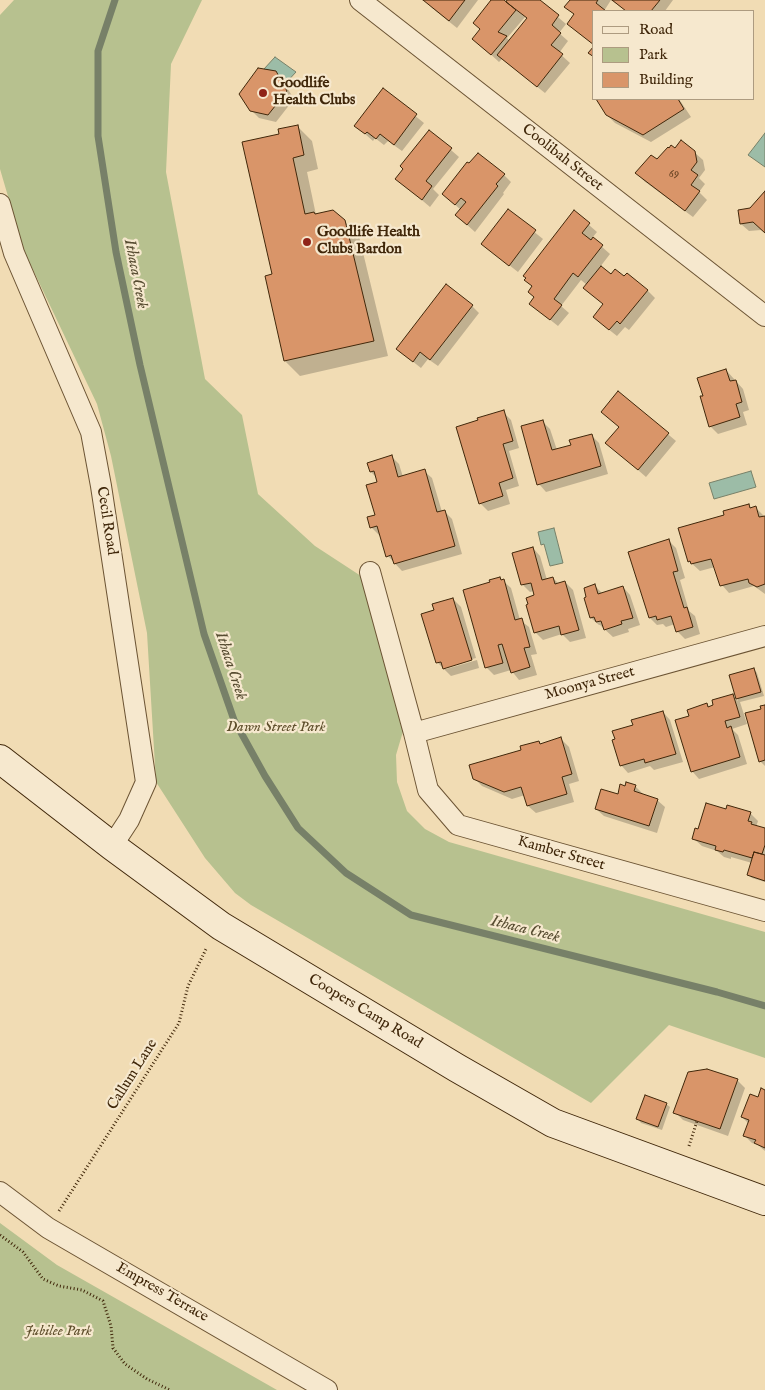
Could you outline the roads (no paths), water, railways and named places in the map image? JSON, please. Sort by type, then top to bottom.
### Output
[{"type":"main road","name":"Coopers Camp Road","points":[[0,759],[112,846],[221,926],[449,1063],[553,1123],[765,1202]]},
{"type":"street","name":"Coolibah Street","points":[[360,0],[765,316]]},
{"type":"street","name":"Cecil Road","points":[[0,204],[14,252],[91,432],[101,486],[146,782],[129,820],[112,846]]},
{"type":"street","name":"Kamber Street","points":[[370,572],[428,790],[458,825],[765,911]]},
{"type":"street","name":"Moonya Street","points":[[414,733],[765,636]]},
{"type":"street","name":"Empress Terrace","points":[[0,1192],[48,1228],[327,1390]]},
{"type":"waterway","name":"Ithaca Creek","points":[[115,0],[98,51],[98,136],[116,252],[140,365],[204,634],[234,720],[265,776],[298,828],[346,873],[411,915],[717,992],[765,1006]]},
{"type":"place","name":"Goodlife Health Clubs","points":[[263,93]]},
{"type":"place","name":"Goodlife Health Clubs Bardon","points":[[307,242]]},
{"type":"park label","name":"Dawn Street Park","points":[[276,728]]},
{"type":"park label","name":"Jubilee Park","points":[[58,1332]]}]
